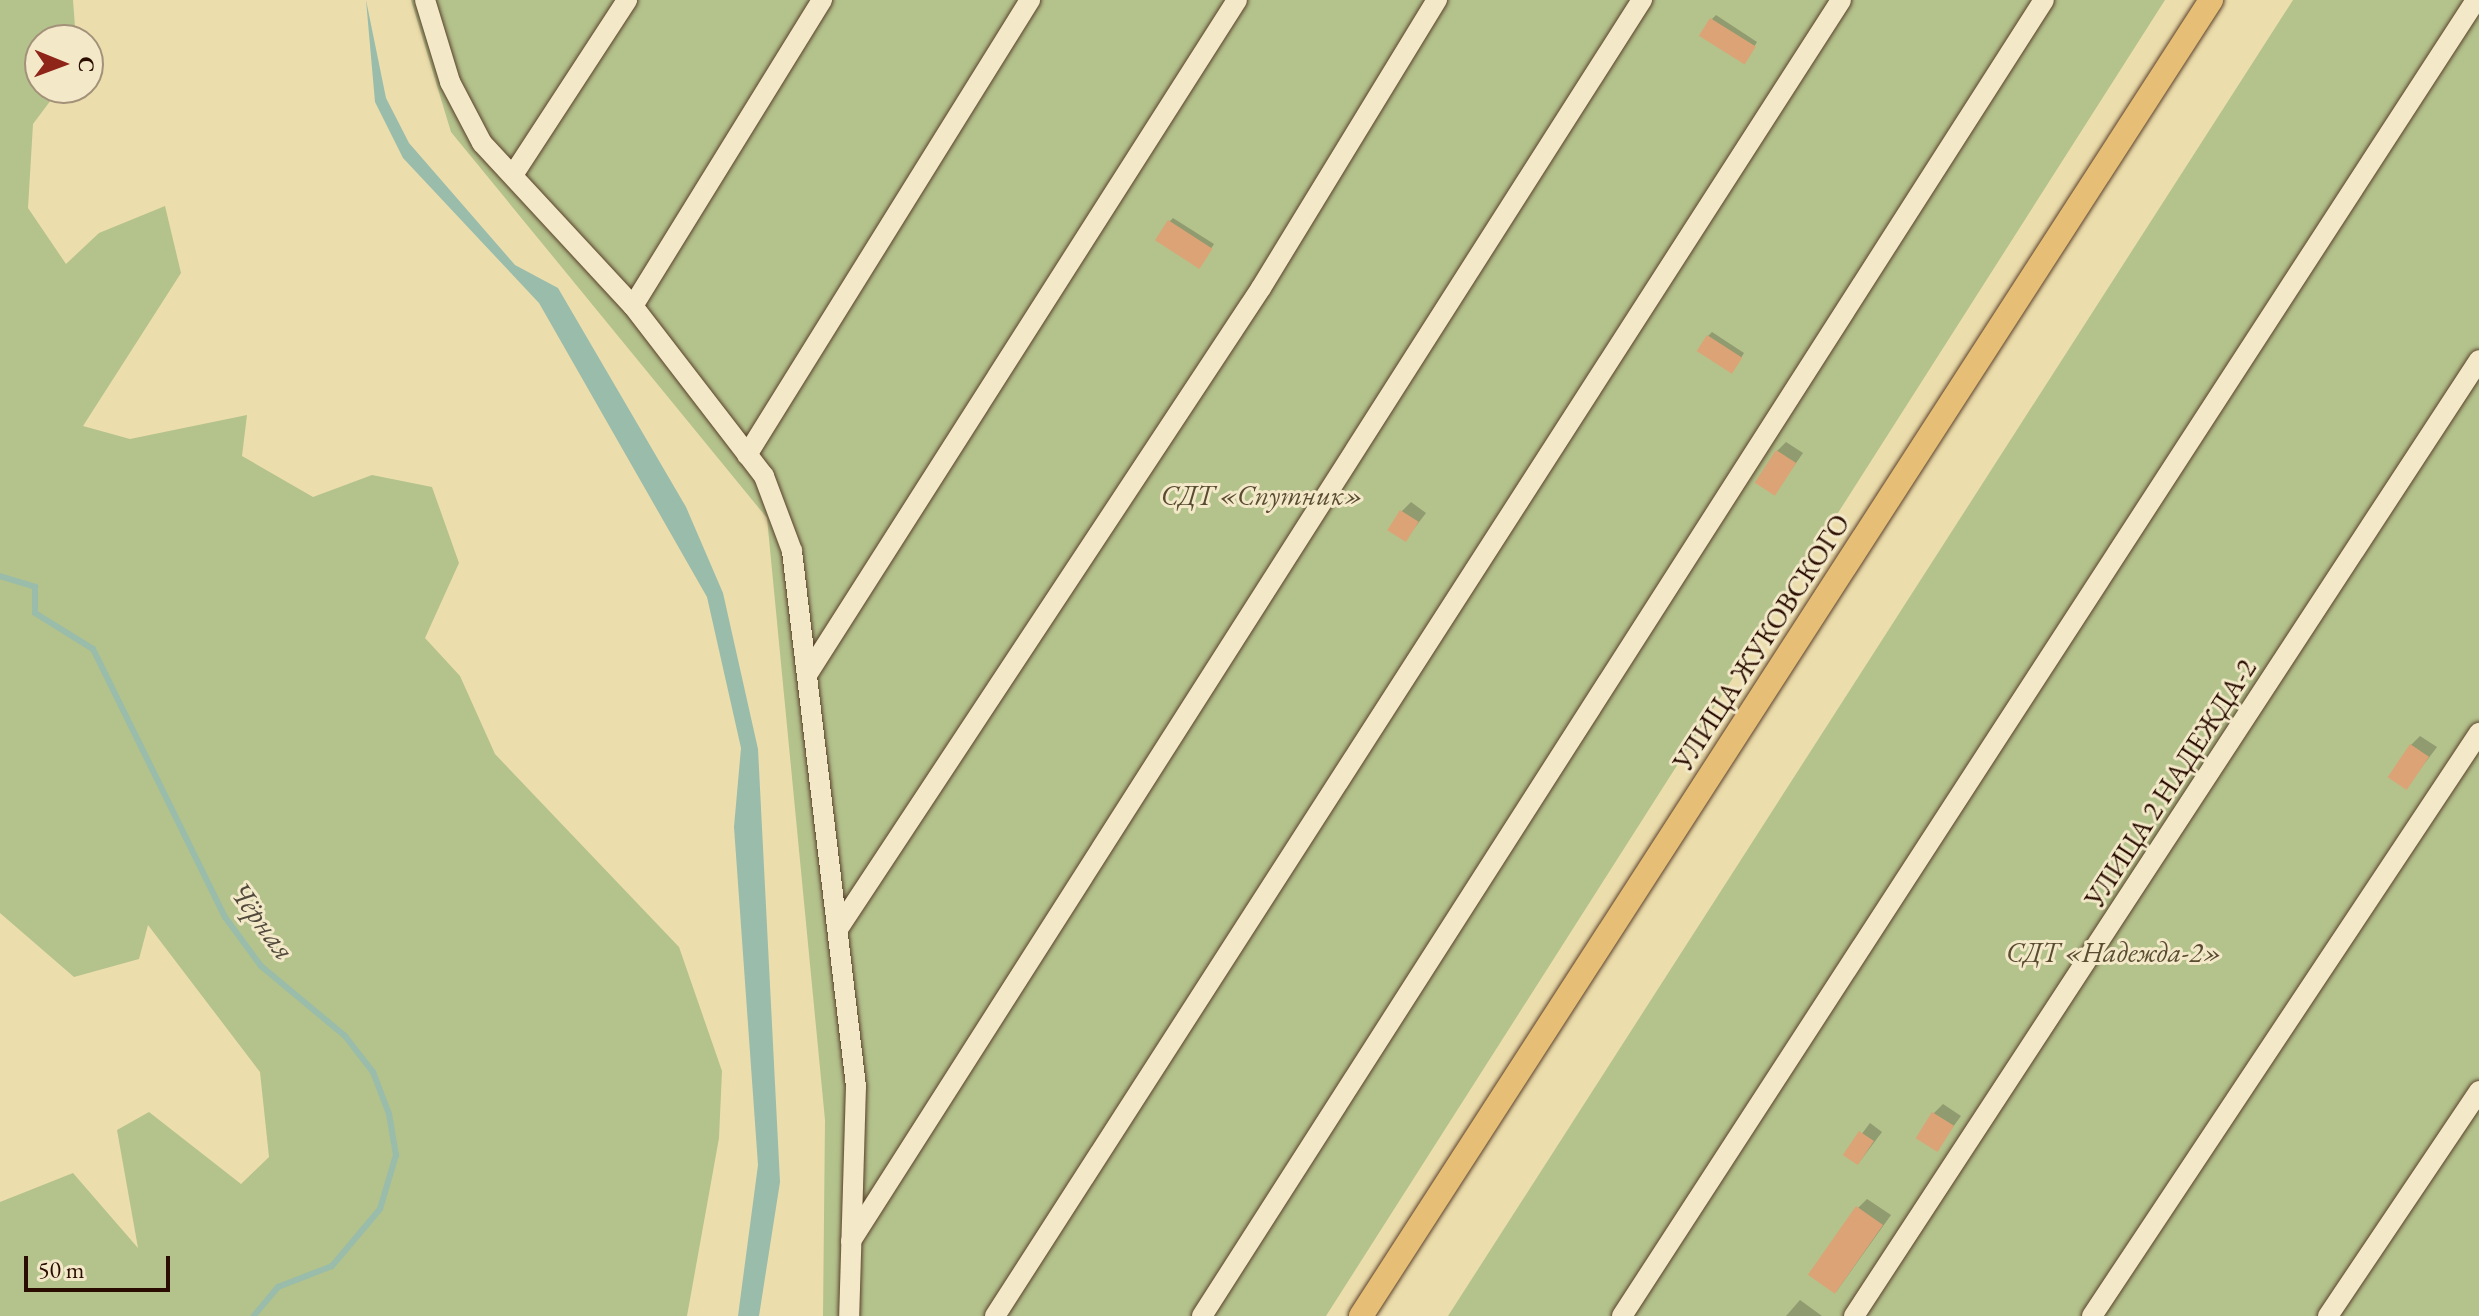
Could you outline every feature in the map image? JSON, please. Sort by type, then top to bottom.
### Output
[{"type":"main road","name":"УЛИЦА ЖУКОВСКОГО","points":[[1361,1316],[2211,0]]},
{"type":"lane","points":[[513,175],[627,0]]},
{"type":"lane","points":[[633,306],[822,0]]},
{"type":"lane","points":[[747,455],[1030,0]]},
{"type":"lane","points":[[807,675],[1237,0]]},
{"type":"lane","points":[[838,929],[1261,288],[1437,0]]},
{"type":"lane","points":[[851,1241],[1642,0]]},
{"type":"lane","points":[[995,1316],[1841,0]]},
{"type":"lane","points":[[1202,1316],[2044,0]]},
{"type":"lane","points":[[1622,1316],[2476,0]]},
{"type":"lane","points":[[431,5],[463,107],[482,143],[633,306],[764,476],[792,551],[856,1086],[849,1316]]},
{"type":"lane","name":"УЛИЦА 2 НАДЕЖДА-2","points":[[1854,1316],[2479,360]]},
{"type":"lane","points":[[2092,1316],[2479,733]]},
{"type":"lane","points":[[2328,1316],[2479,1091]]},
{"type":"green space","points":[[0,0],[73,0],[75,24],[24,24],[24,104],[48,104],[33,124],[28,208],[66,264],[99,233],[165,206],[181,273],[83,426],[130,439],[247,415],[242,456],[313,497],[372,475],[432,487],[459,563],[425,638],[460,676],[495,754],[679,947],[722,1071],[719,1138],[687,1316],[0,1316],[0,1202],[73,1173],[138,1248],[117,1130],[149,1112],[241,1184],[269,1157],[260,1072],[148,925],[139,959],[74,977],[0,913]]},
{"type":"green space","name":"СДТ «Спутник»","points":[[411,0],[2165,0],[1326,1316],[823,1316],[825,1120],[767,518],[451,132]]},
{"type":"green space","name":"СДТ «Надежда-2»","points":[[2293,0],[2479,0],[2479,1316],[1448,1316]]},
{"type":"shaded area","points":[[366,0],[386,98],[409,143],[515,265],[558,288],[686,507],[723,593],[758,749],[780,1182],[759,1316],[738,1316],[758,1165],[734,827],[741,748],[707,597],[539,303],[403,158],[375,102]]},
{"type":"building","points":[[1710,18],[1756,47],[1745,64],[1699,36]]},
{"type":"building","points":[[1168,220],[1212,249],[1199,269],[1155,240]]},
{"type":"building","points":[[1707,335],[1742,358],[1732,374],[1697,351]]},
{"type":"building","points":[[1776,450],[1796,463],[1775,496],[1755,483]]},
{"type":"building","points":[[1400,510],[1419,522],[1406,542],[1387,530]]},
{"type":"building","points":[[2410,744],[2429,757],[2407,790],[2388,777]]},
{"type":"building","points":[[1932,1112],[1954,1126],[1938,1152],[1916,1138]]},
{"type":"building","points":[[1859,1131],[1874,1141],[1858,1165],[1843,1155]]},
{"type":"building","points":[[1856,1206],[1883,1225],[1835,1294],[1808,1275]]},
{"type":"waterway","name":"Чёрная","points":[[0,576],[35,587],[35,613],[93,649],[225,917],[261,966],[345,1036],[373,1072],[389,1114],[396,1155],[380,1209],[332,1266],[278,1287],[254,1316]]}]
